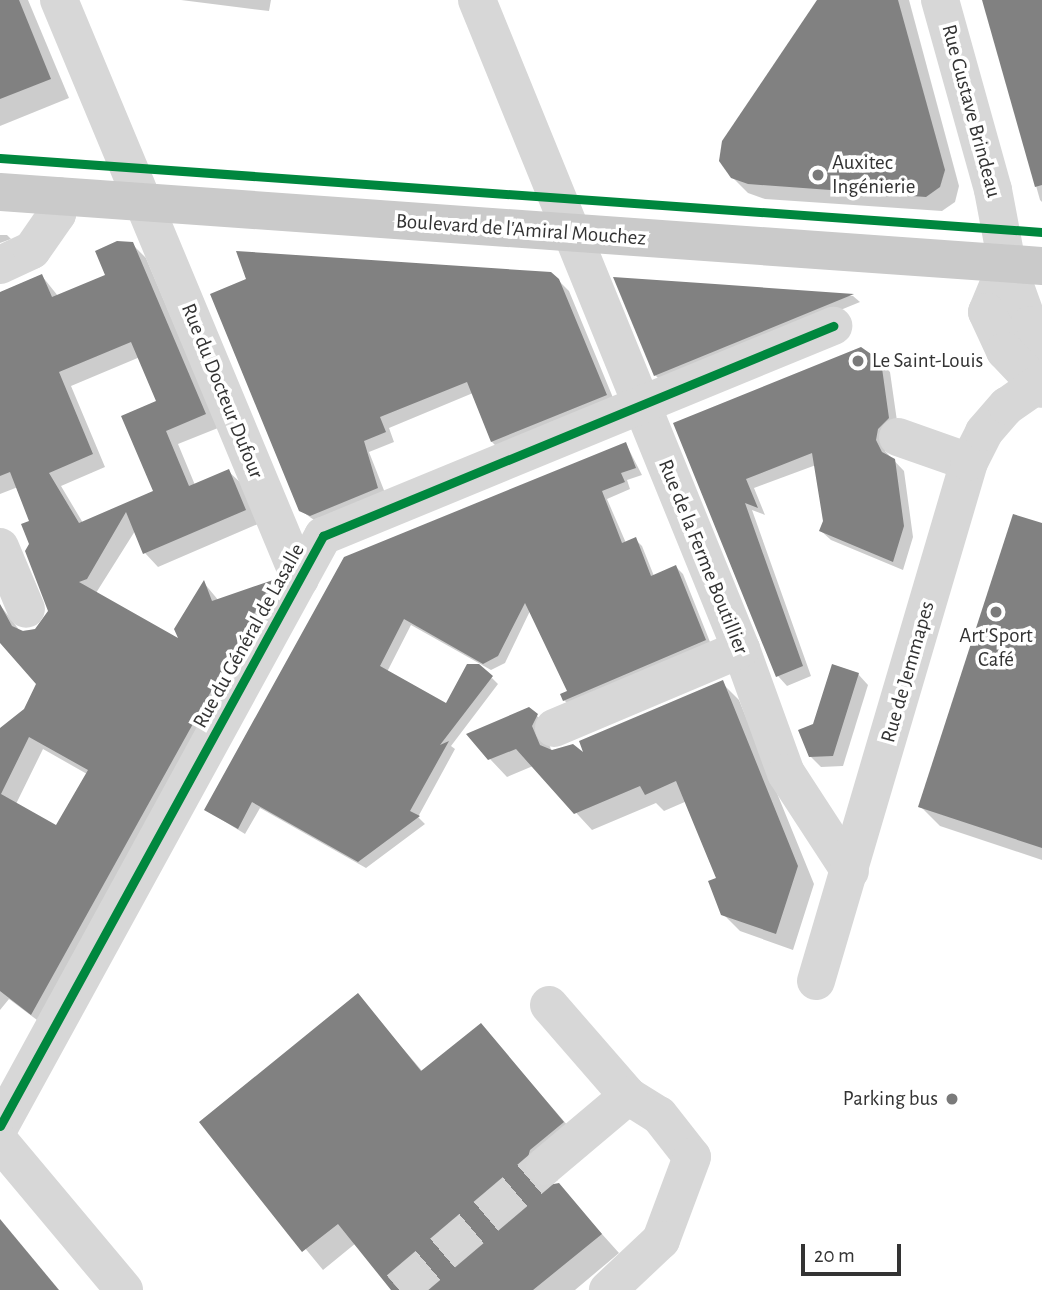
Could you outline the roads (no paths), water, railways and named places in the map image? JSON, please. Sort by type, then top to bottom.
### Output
[{"type":"main road","name":"Boulevard de l'Amiral Mouchez","points":[[0,192],[1024,265]]},
{"type":"street","name":"Rue du Docteur Dufour","points":[[59,0],[300,579]]},
{"type":"street","name":"Rue de la Ferme Boutillier","points":[[477,0],[741,649],[786,773],[850,871]]},
{"type":"street","name":"Rue Gustave Brindeau","points":[[940,0],[993,190],[1024,265],[1029,325],[1039,388]]},
{"type":"street","points":[[0,265],[32,250],[57,214],[60,196]]},
{"type":"street","name":"Rue du Général de Lasalle","points":[[0,1126],[323,536],[833,326]]},
{"type":"street","name":"Rue de Jemmapes","points":[[816,981],[969,462],[984,432],[1007,406],[1039,388]]},
{"type":"street","points":[[898,437],[969,462]]},
{"type":"street","points":[[0,547],[26,609]]},
{"type":"street","points":[[554,728],[741,649]]},
{"type":"street","points":[[549,1004],[628,1096],[659,1115],[692,1157],[662,1240],[611,1287]]},
{"type":"street","points":[[545,1166],[628,1096]]},
{"type":"street","points":[[0,1142],[124,1290]]},
{"type":"tunnel","points":[[399,1290],[545,1166]]},
{"type":"place","name":"Auxitec Ingénierie","points":[[818,175]]},
{"type":"place","name":"Le Saint-Louis","points":[[858,361]]},
{"type":"place","name":"Art'Sport Café","points":[[996,612]]},
{"type":"place","name":"Parking bus","points":[[952,1099]]}]
